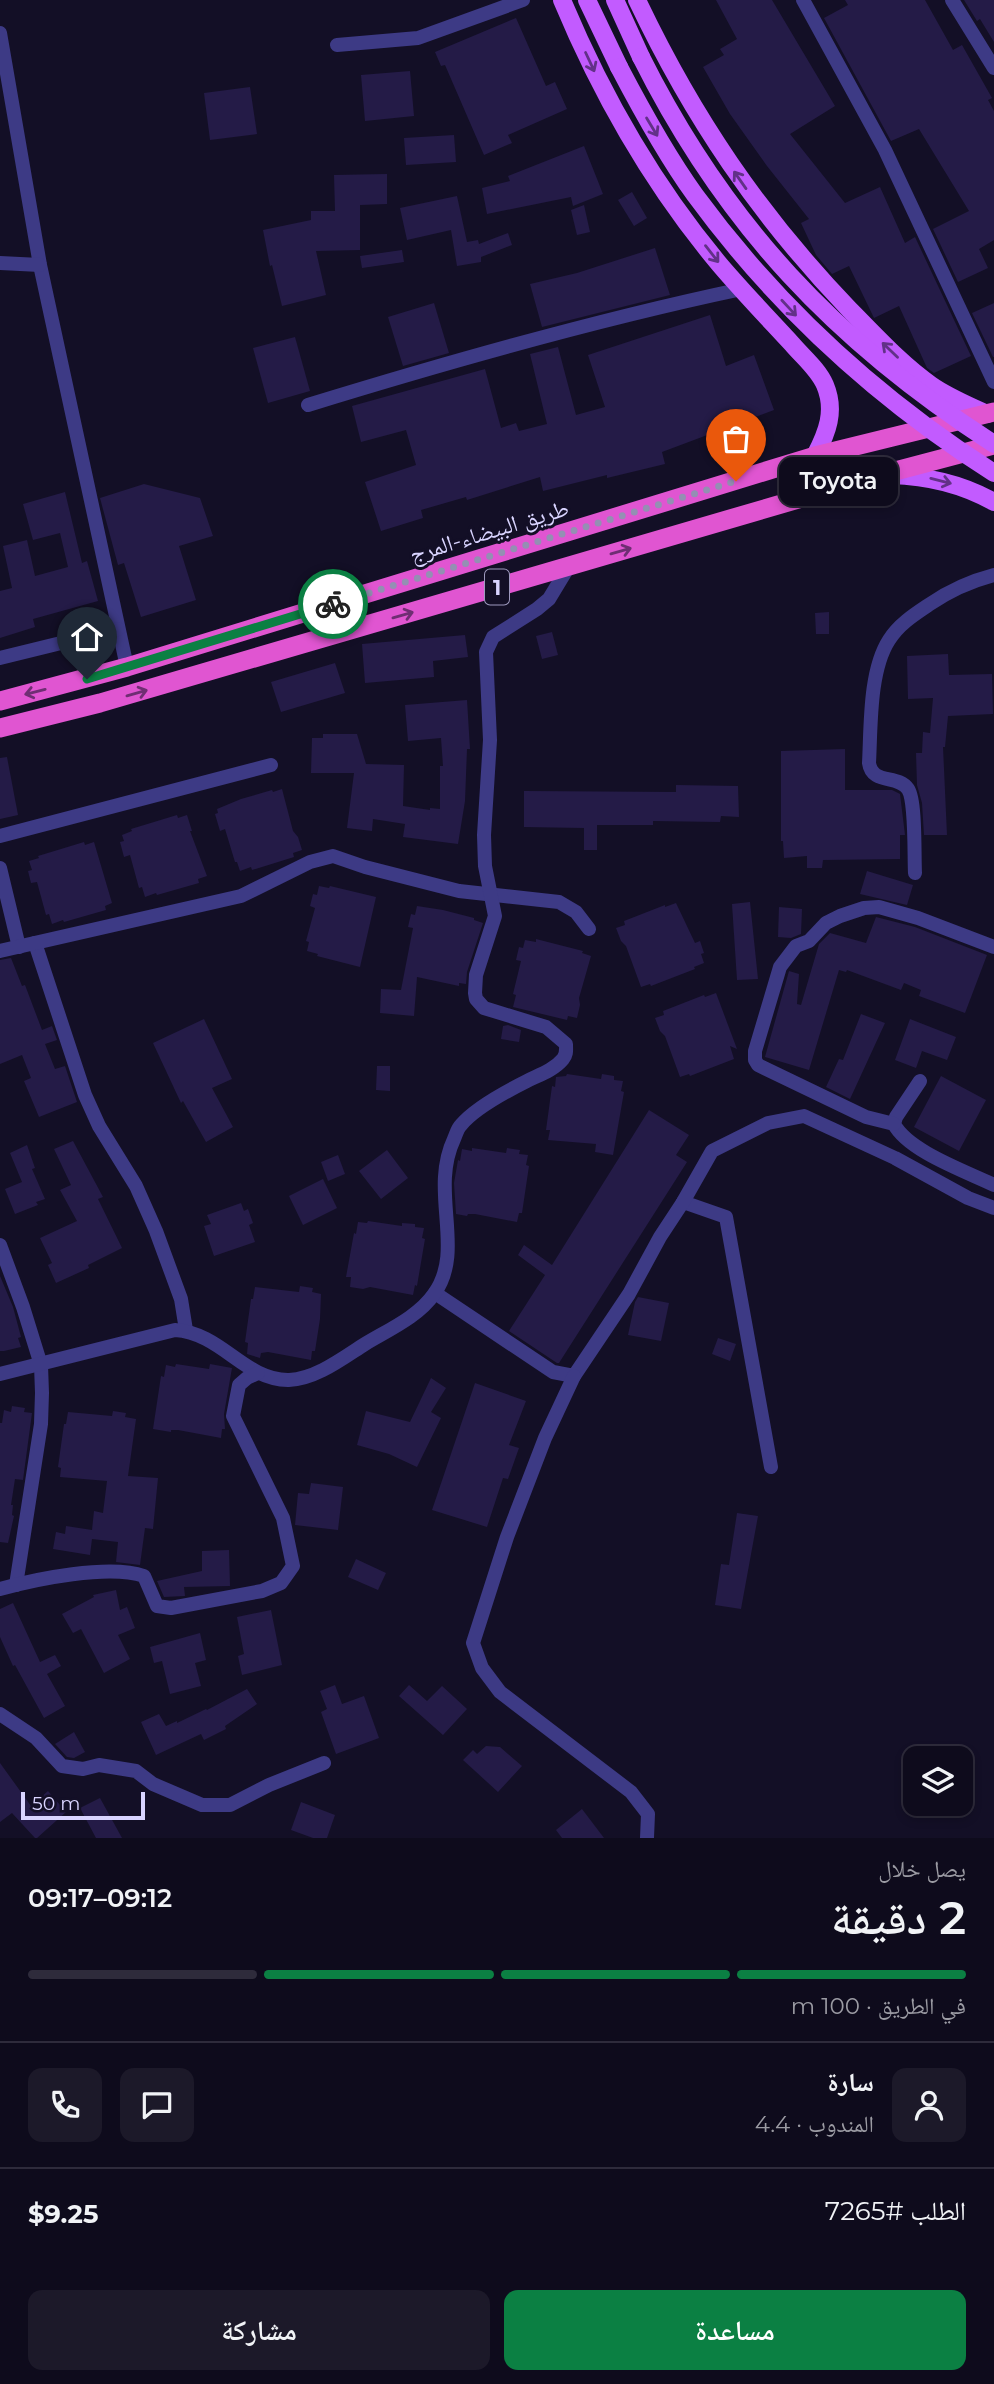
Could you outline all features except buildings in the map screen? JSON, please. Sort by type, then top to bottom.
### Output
[{"type":"highway","name":"طريق البيضاء-المرج","points":[[0,701],[127,667],[815,456],[991,413]]},
{"type":"highway","points":[[878,440],[890,446],[893,452],[893,465],[884,474]]},
{"type":"highway","name":"1","points":[[0,728],[100,704],[884,474],[994,445]]},
{"type":"main road","points":[[562,0],[593,70],[639,154],[685,220],[742,289],[810,364],[824,384],[830,420],[815,456]]},
{"type":"main road","points":[[587,0],[654,132],[694,194],[723,232],[790,309],[834,352],[884,396],[994,473]]},
{"type":"main road","points":[[615,0],[667,109],[739,216],[800,287],[850,337],[904,382],[994,445]]},
{"type":"main road","points":[[637,0],[693,109],[745,186],[785,238],[848,307],[917,375],[950,396],[991,413]]},
{"type":"main road","points":[[884,474],[940,480],[994,502]]},
{"type":"street","points":[[337,46],[418,38],[523,0]]},
{"type":"street","points":[[803,0],[885,150],[993,378]]},
{"type":"street","points":[[952,0],[994,68]]},
{"type":"street","points":[[0,33],[40,265],[127,667]]},
{"type":"street","points":[[0,263],[40,265]]},
{"type":"street","points":[[308,405],[540,337],[638,311],[742,289]]},
{"type":"street","points":[[0,1374],[175,1330],[186,1330],[209,1338],[258,1373],[271,1379],[292,1380],[314,1374],[413,1314],[435,1293],[449,1251],[443,1184],[445,1164],[460,1125],[495,1098],[549,1070],[566,1055],[566,1044],[546,1027],[492,1012],[476,999],[477,975],[495,916],[485,866],[489,740],[486,652],[493,637],[549,599],[569,566]]},
{"type":"street","points":[[915,873],[913,812],[909,790],[905,785],[875,776],[870,771],[877,672],[887,642],[907,620],[943,595],[994,575]]},
{"type":"street","points":[[0,658],[118,629]]},
{"type":"street","points":[[0,836],[271,765]]},
{"type":"street","points":[[0,951],[241,896],[310,862],[333,856],[437,885],[490,895],[559,902],[576,912],[589,929]]},
{"type":"street","points":[[0,868],[19,947]]},
{"type":"street","points":[[894,1124],[866,1117],[758,1065],[755,1060],[764,1015],[780,967],[796,946],[809,941],[826,923],[872,907],[918,918],[994,947]]},
{"type":"street","points":[[35,943],[85,1095],[99,1126],[136,1186],[156,1231],[181,1299],[186,1330]]},
{"type":"street","points":[[920,1081],[899,1110],[894,1124],[899,1134],[913,1146],[994,1185]]},
{"type":"street","points":[[647,1838],[648,1814],[631,1792],[500,1692],[482,1668],[473,1643],[507,1537],[545,1438],[574,1376],[607,1329],[712,1151],[768,1123],[804,1116],[895,1158],[968,1198],[994,1208]]},
{"type":"street","points":[[683,1202],[726,1217],[771,1467]]},
{"type":"street","points":[[0,1245],[41,1365],[41,1424],[16,1585]]},
{"type":"street","points":[[435,1293],[553,1372],[574,1376]]},
{"type":"street","points":[[0,1589],[97,1572],[132,1572],[144,1576],[157,1606],[171,1608],[262,1591],[281,1583],[293,1566],[283,1518],[233,1416],[239,1385],[258,1373]]},
{"type":"street","points":[[0,1714],[36,1738],[62,1766],[83,1769],[99,1765],[136,1771],[153,1784],[202,1805],[230,1805],[269,1785],[324,1763]]},
{"type":"way so far","points":[[333,604],[736,481]]},
{"type":"place","name":"Toyota","points":[[736,481]]},
{"type":"route","points":[[87,679],[333,604]]}]
